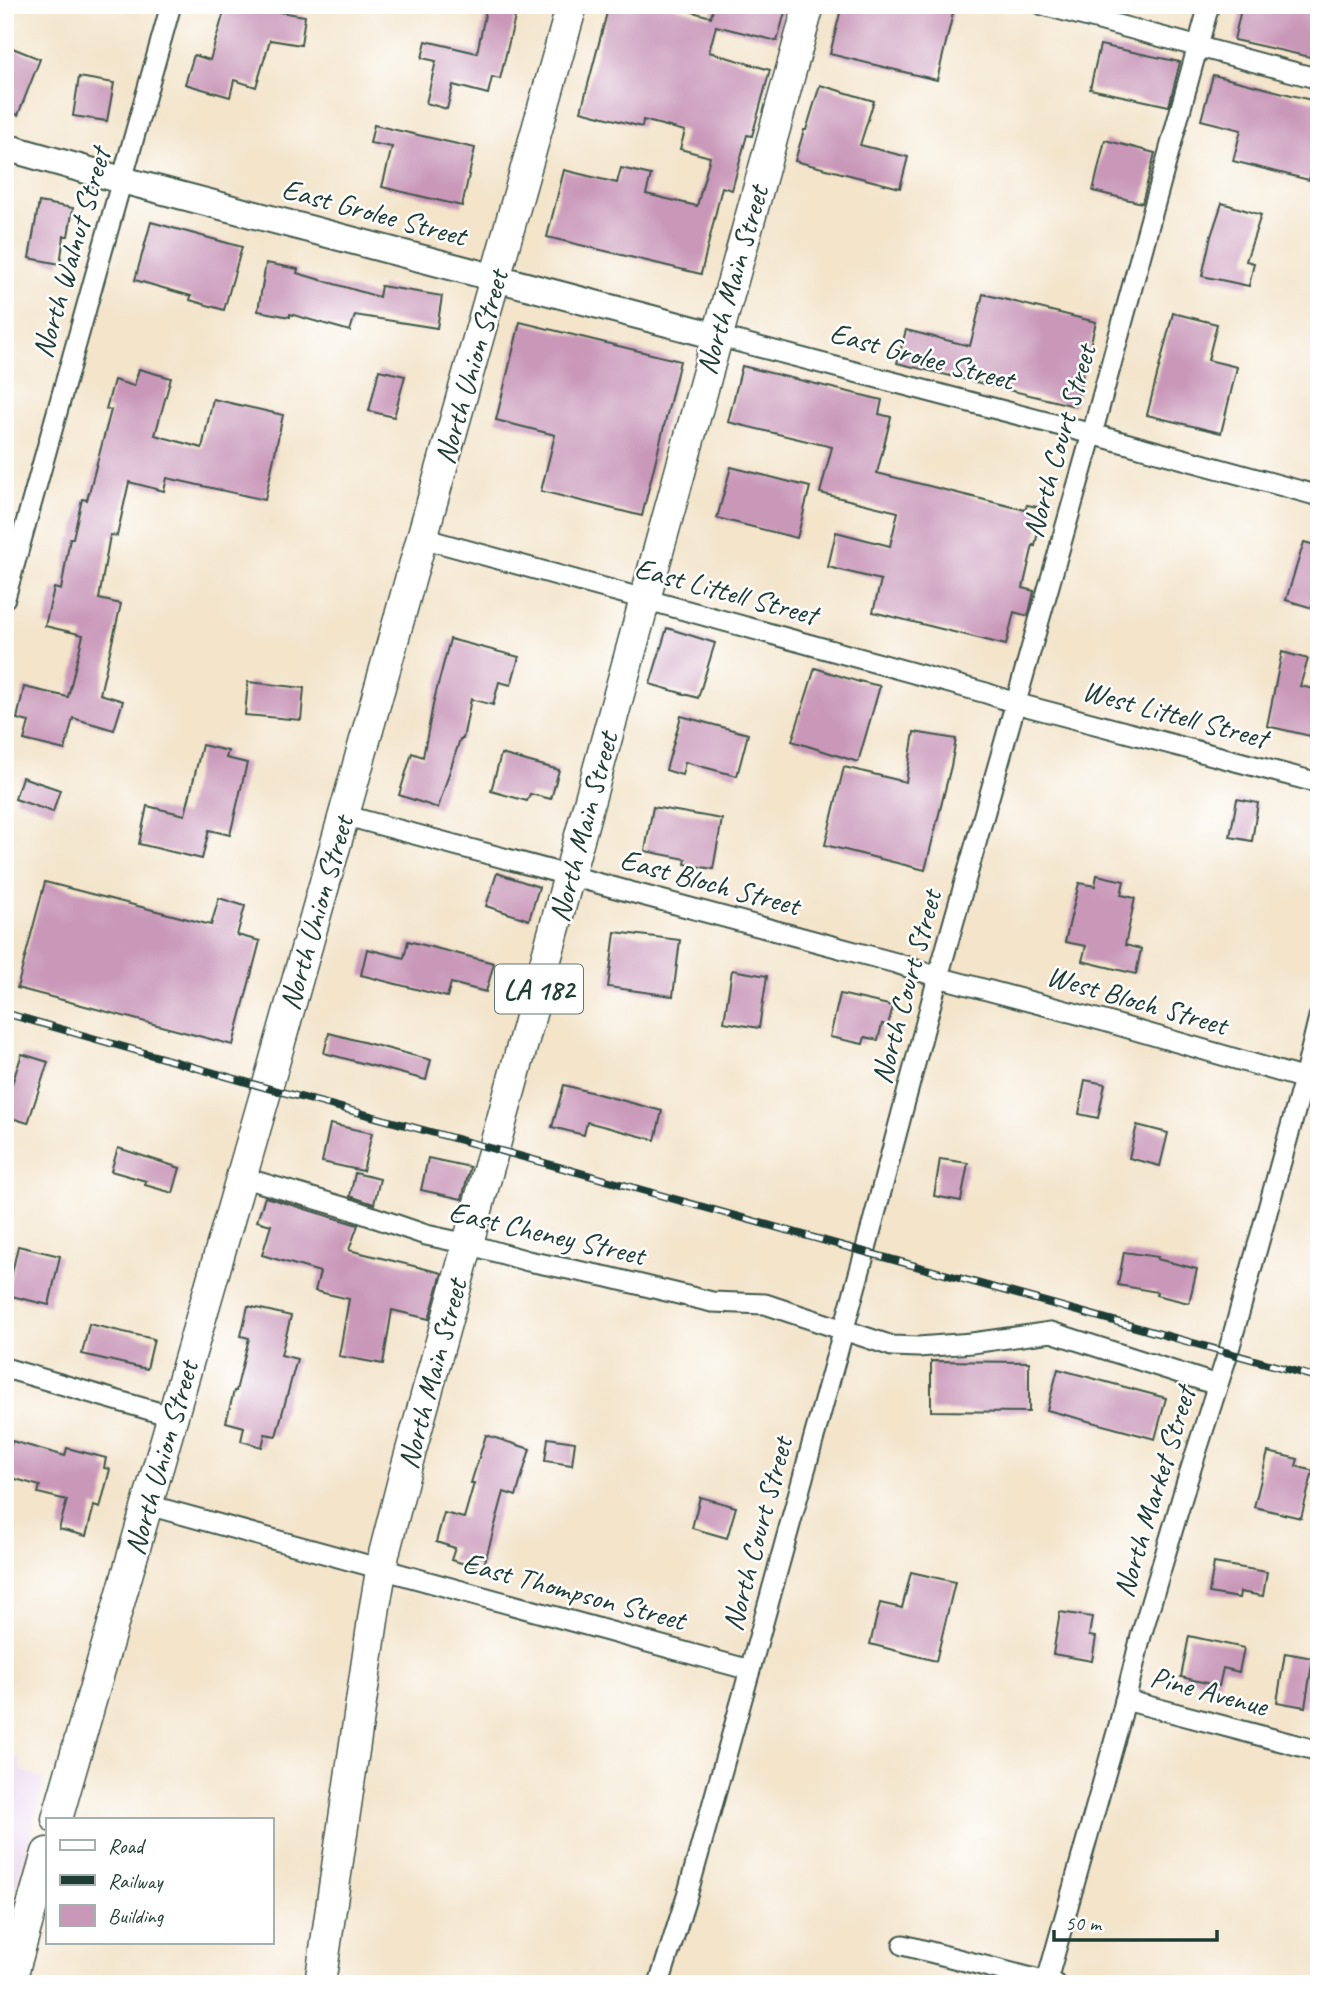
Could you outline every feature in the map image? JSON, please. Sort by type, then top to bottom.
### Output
[{"type":"main road","name":"North Union Street","points":[[57,1818],[174,1417],[572,5]]},
{"type":"main road","name":"North Main Street","points":[[320,1984],[384,1554],[809,5]]},
{"type":"main road","points":[[10,1984],[46,1857]]},
{"type":"street","name":"North Walnut Street","points":[[5,598],[171,5]]},
{"type":"street","points":[[1043,5],[1319,79]]},
{"type":"street","name":"North Court Street","points":[[659,1984],[688,1892],[750,1670],[938,977],[1092,434],[1209,5]]},
{"type":"street","name":"East Grolee Street","points":[[5,147],[121,180],[1319,495]]},
{"type":"street","name":"East Littell Street","points":[[422,538],[973,689],[1015,703]]},
{"type":"street","name":"West Littell Street","points":[[1015,703],[1319,783]]},
{"type":"street","name":"East Bloch Street","points":[[343,815],[896,963],[938,977]]},
{"type":"street","name":"West Bloch Street","points":[[938,977],[1312,1081]]},
{"type":"street","name":"North Market Street","points":[[1049,1983],[1141,1636],[1312,1081],[1319,1017]]},
{"type":"street","name":"East Cheney Street","points":[[241,1177],[426,1235],[528,1261],[712,1301],[765,1304],[892,1346],[972,1343],[1051,1332],[1217,1385]]},
{"type":"street","points":[[5,1368],[174,1417]]},
{"type":"street","name":"East Thompson Street","points":[[148,1505],[750,1670]]},
{"type":"street","name":"Pine Avenue","points":[[1125,1700],[1319,1751]]},
{"type":"street","points":[[903,1945],[1049,1983]]},
{"type":"shaded area","points":[[5,1753],[20,1759],[20,1770],[45,1779],[5,1927]]},
{"type":"building","points":[[226,5],[251,5],[305,16],[301,45],[270,40],[256,87],[234,80],[230,97],[185,84],[194,55],[210,60]]},
{"type":"building","points":[[487,5],[518,5],[500,79],[492,77],[488,94],[453,85],[447,109],[426,103],[436,61],[422,58],[426,41],[477,53]]},
{"type":"building","points":[[609,5],[667,5],[711,17],[714,5],[787,5],[777,41],[716,26],[709,52],[770,70],[752,136],[747,135],[732,190],[722,187],[701,274],[547,237],[564,170],[617,183],[621,168],[651,175],[646,194],[697,206],[710,157],[680,149],[685,131],[643,120],[642,127],[581,111]]},
{"type":"building","points":[[842,5],[955,5],[937,80],[830,54]]},
{"type":"building","points":[[1242,5],[1319,5],[1319,59],[1234,40]]},
{"type":"building","points":[[5,45],[40,59],[18,115],[5,110]]},
{"type":"building","points":[[1100,45],[1180,62],[1169,106],[1090,89]]},
{"type":"building","points":[[1213,75],[1319,102],[1319,141],[1309,180],[1233,161],[1241,130],[1201,120]]},
{"type":"building","points":[[79,77],[114,83],[107,121],[73,116]]},
{"type":"building","points":[[820,85],[874,101],[860,145],[908,157],[900,188],[795,161]]},
{"type":"building","points":[[374,125],[475,148],[462,206],[382,187],[392,147],[370,143]]},
{"type":"building","points":[[1105,140],[1155,153],[1142,203],[1093,191]]},
{"type":"building","points":[[39,202],[73,208],[68,236],[64,236],[60,264],[29,258]]},
{"type":"building","points":[[1222,203],[1261,215],[1246,261],[1254,263],[1249,286],[1202,276]]},
{"type":"building","points":[[151,222],[242,247],[224,310],[190,300],[191,296],[135,280]]},
{"type":"building","points":[[266,263],[298,269],[297,273],[379,297],[381,286],[442,296],[437,328],[355,315],[350,331],[290,314],[290,317],[258,311]]},
{"type":"building","points":[[983,294],[1096,322],[1075,406],[897,363],[906,330],[970,346]]},
{"type":"building","points":[[1173,313],[1217,324],[1208,360],[1237,367],[1221,433],[1147,415]]},
{"type":"building","points":[[520,322],[680,361],[642,516],[541,491],[555,435],[496,420]]},
{"type":"building","points":[[742,366],[882,400],[879,414],[891,417],[877,473],[1025,510],[1027,505],[1043,508],[1023,588],[1034,591],[1030,609],[1028,616],[1014,612],[1006,645],[873,612],[881,580],[828,567],[836,532],[890,546],[898,512],[820,493],[832,447],[728,422]]},
{"type":"building","points":[[139,369],[171,378],[155,435],[202,448],[213,399],[283,415],[265,500],[167,478],[164,491],[129,482],[117,536],[110,535],[99,599],[121,604],[100,694],[123,701],[114,730],[73,718],[65,750],[24,740],[29,722],[17,719],[24,687],[68,697],[83,635],[45,626],[54,588],[61,590],[70,538],[73,538],[82,499],[87,500],[111,410],[106,409],[114,380],[134,386]]},
{"type":"building","points":[[379,370],[405,376],[394,417],[369,411]]},
{"type":"building","points":[[731,467],[810,487],[797,538],[717,518]]},
{"type":"building","points":[[1304,542],[1319,546],[1319,610],[1286,600]]},
{"type":"building","points":[[667,628],[715,643],[698,698],[650,684]]},
{"type":"building","points":[[450,639],[519,657],[511,685],[499,682],[493,705],[471,699],[463,739],[460,739],[438,808],[399,795],[412,753],[423,757]]},
{"type":"building","points":[[1282,652],[1308,659],[1300,686],[1319,690],[1319,738],[1267,726]]},
{"type":"building","points":[[815,668],[880,686],[858,762],[792,741]]},
{"type":"building","points":[[248,682],[304,688],[301,720],[245,715]]},
{"type":"building","points":[[681,716],[748,734],[737,776],[685,762],[682,775],[666,770]]},
{"type":"building","points":[[914,732],[956,739],[925,870],[825,845],[844,767],[906,782]]},
{"type":"building","points":[[202,745],[228,751],[226,758],[247,763],[230,835],[209,830],[202,859],[139,844],[147,806],[185,815]]},
{"type":"building","points":[[501,754],[559,770],[551,799],[530,794],[527,801],[491,791]]},
{"type":"building","points":[[22,777],[60,790],[53,812],[15,799]]},
{"type":"building","points":[[1237,799],[1258,803],[1252,841],[1230,837]]},
{"type":"building","points":[[653,807],[722,819],[713,869],[685,864],[686,859],[645,851]]},
{"type":"building","points":[[497,873],[539,887],[529,920],[486,906]]},
{"type":"building","points":[[1097,875],[1124,881],[1121,895],[1135,898],[1125,945],[1141,949],[1136,974],[1082,961],[1086,946],[1065,942],[1079,883],[1095,886]]},
{"type":"building","points":[[45,882],[211,925],[219,898],[245,906],[237,935],[260,941],[233,1045],[17,988]]},
{"type":"building","points":[[615,932],[680,940],[673,996],[608,987]]},
{"type":"building","points":[[408,941],[494,963],[486,992],[451,983],[447,997],[361,975],[367,949],[404,958]]},
{"type":"building","points":[[732,970],[767,976],[759,1028],[724,1022]]},
{"type":"building","points":[[840,994],[893,1006],[888,1025],[882,1024],[878,1040],[865,1037],[863,1044],[830,1037]]},
{"type":"building","points":[[329,1033],[431,1060],[426,1080],[324,1053]]},
{"type":"building","points":[[22,1054],[48,1062],[28,1123],[5,1116],[5,1104]]},
{"type":"building","points":[[1085,1080],[1105,1084],[1098,1118],[1079,1114]]},
{"type":"building","points":[[564,1085],[662,1111],[655,1140],[587,1122],[584,1135],[552,1127]]},
{"type":"building","points":[[330,1124],[372,1133],[363,1171],[322,1162]]},
{"type":"building","points":[[1137,1125],[1168,1133],[1160,1166],[1129,1158]]},
{"type":"building","points":[[118,1148],[180,1168],[173,1193],[145,1185],[146,1181],[111,1171]]},
{"type":"building","points":[[428,1158],[470,1167],[462,1199],[421,1190]]},
{"type":"building","points":[[940,1159],[968,1163],[961,1201],[934,1196]]},
{"type":"building","points":[[355,1173],[380,1179],[374,1204],[350,1196]]},
{"type":"building","points":[[265,1197],[358,1225],[349,1250],[442,1273],[429,1319],[392,1310],[383,1364],[339,1356],[349,1299],[315,1291],[320,1272],[262,1255],[271,1225],[257,1221]]},
{"type":"building","points":[[18,1246],[60,1256],[49,1305],[7,1295]]},
{"type":"building","points":[[1124,1252],[1158,1257],[1157,1259],[1197,1269],[1189,1303],[1156,1295],[1157,1292],[1118,1285]]},
{"type":"building","points":[[248,1306],[291,1316],[281,1355],[297,1359],[276,1436],[265,1434],[262,1447],[241,1441],[244,1427],[226,1422],[249,1338],[241,1336]]},
{"type":"building","points":[[89,1324],[154,1339],[147,1369],[82,1354]]},
{"type":"building","points":[[931,1361],[1029,1362],[1029,1412],[931,1411]]},
{"type":"building","points":[[1058,1369],[1166,1398],[1155,1439],[1047,1410]]},
{"type":"building","points":[[486,1435],[530,1449],[516,1496],[504,1492],[483,1569],[451,1560],[455,1548],[436,1542],[444,1513],[464,1518],[474,1483],[471,1483]]},
{"type":"building","points":[[548,1438],[575,1442],[572,1465],[545,1461]]},
{"type":"building","points":[[12,1441],[65,1456],[67,1448],[106,1458],[104,1468],[110,1469],[100,1508],[94,1506],[86,1536],[59,1529],[67,1500],[38,1493],[40,1486],[5,1476],[5,1444],[11,1445]]},
{"type":"building","points":[[1268,1452],[1298,1459],[1296,1466],[1313,1471],[1301,1518],[1254,1507]]},
{"type":"building","points":[[700,1497],[736,1507],[727,1538],[692,1528]]},
{"type":"building","points":[[1214,1563],[1267,1572],[1263,1596],[1240,1592],[1239,1598],[1209,1593]]},
{"type":"building","points":[[911,1572],[955,1582],[936,1661],[870,1644],[880,1603],[902,1608]]},
{"type":"building","points":[[1060,1612],[1092,1617],[1089,1636],[1096,1637],[1092,1661],[1053,1654]]},
{"type":"building","points":[[1189,1636],[1244,1648],[1239,1672],[1223,1668],[1219,1686],[1181,1677]]},
{"type":"building","points":[[1285,1653],[1313,1658],[1305,1707],[1277,1702]]},
{"type":"railway","points":[[5,1013],[267,1088],[1319,1378]]}]
